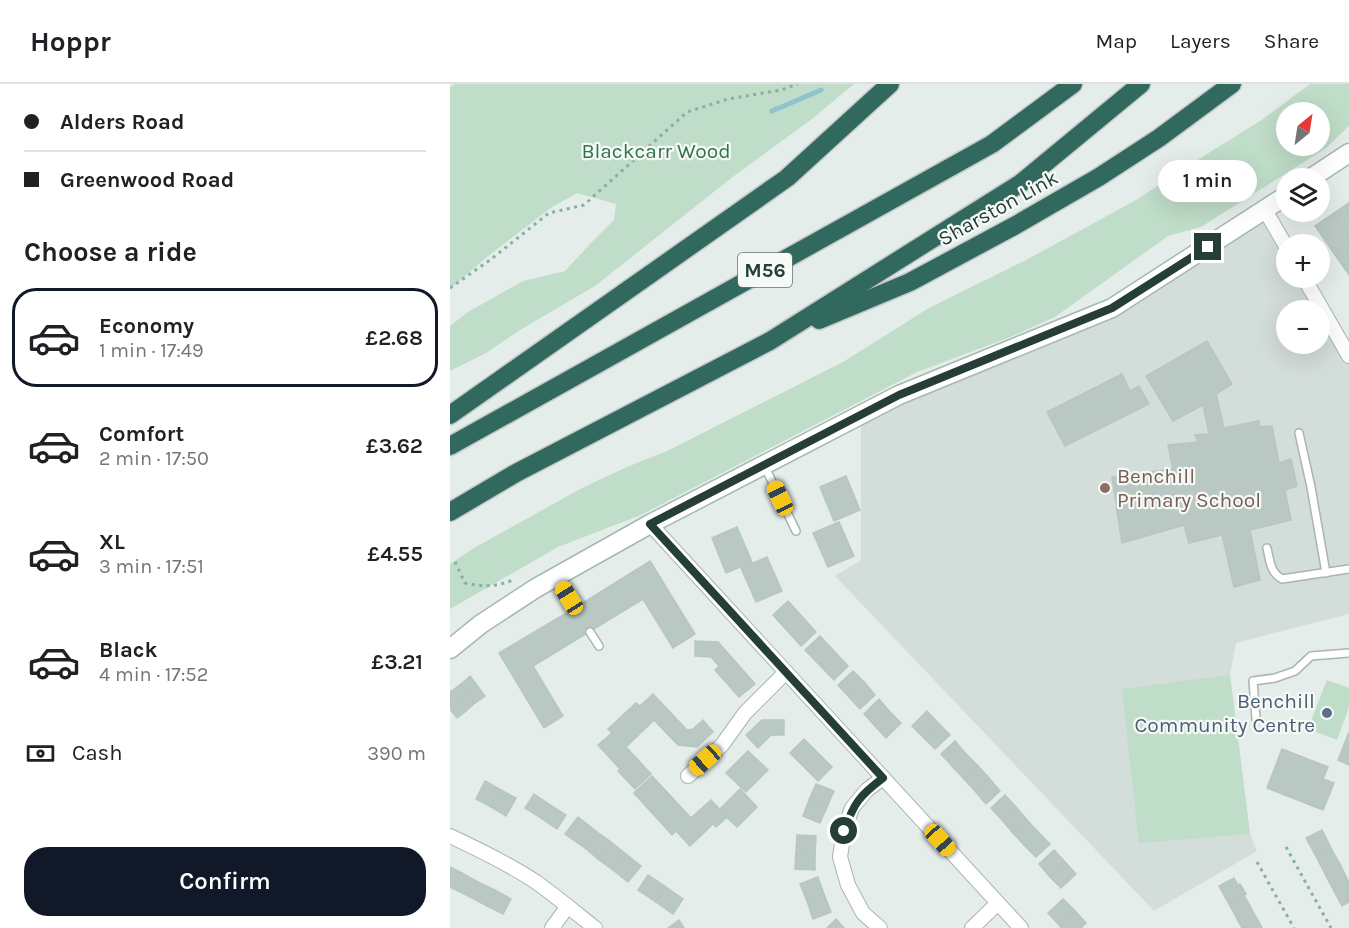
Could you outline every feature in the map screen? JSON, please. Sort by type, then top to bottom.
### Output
[{"type":"highway","points":[[450,415],[787,178],[890,84]]},
{"type":"highway","name":"M56","points":[[450,446],[992,144],[1073,84]]},
{"type":"highway","points":[[450,512],[516,473],[770,341],[1021,183],[1141,84]]},
{"type":"highway","name":"Sharston Link","points":[[770,341],[910,282],[1016,225],[1099,177],[1159,138],[1232,84]]},
{"type":"street","points":[[1326,168],[1349,153]]},
{"type":"street","points":[[450,649],[481,624],[536,588],[650,524],[899,395],[1112,308],[1276,202]]},
{"type":"street","points":[[1265,210],[1279,234]]},
{"type":"street","points":[[1310,288],[1349,356]]},
{"type":"street","points":[[650,524],[1021,928]]},
{"type":"street","points":[[688,776],[722,745],[744,713],[786,672]]},
{"type":"street","points":[[880,928],[863,913],[848,885],[840,857],[844,831],[852,808],[867,790],[883,778]]},
{"type":"street","points":[[450,836],[512,867],[536,882],[595,928]]},
{"type":"street","points":[[972,928],[998,903]]},
{"type":"street","points":[[552,928],[568,906]]},
{"type":"lane","points":[[1299,434],[1326,573]]},
{"type":"lane","points":[[764,465],[795,531]]},
{"type":"lane","points":[[1267,548],[1272,569],[1282,579],[1349,569]]},
{"type":"lane","points":[[556,577],[575,608]]},
{"type":"lane","points":[[590,632],[599,646]]},
{"type":"lane","points":[[1256,719],[1253,681],[1275,678],[1295,671],[1311,656],[1349,653]]},
{"type":"path","points":[[450,288],[490,260],[549,213],[584,206],[687,112],[728,99],[781,90],[798,84]]},
{"type":"path","points":[[455,562],[465,583],[491,586],[518,578],[536,588]]},
{"type":"path","points":[[1286,847],[1330,928]]},
{"type":"path","points":[[1257,862],[1294,928]]},
{"type":"shaded area","name":"Benchill Primary School","points":[[1265,210],[1279,234],[1276,234],[1276,288],[1310,288],[1317,300],[1276,300],[1276,354],[1330,354],[1330,323],[1349,356],[1349,614],[1236,643],[1230,675],[1250,834],[1257,851],[1154,911],[835,576],[861,560],[861,416],[1112,308]]},
{"type":"green space","name":"Blackcarr Wood","points":[[455,84],[854,84],[595,286],[486,353],[450,371],[450,326],[468,312],[523,281],[565,271],[614,220],[616,204],[577,193],[552,207],[450,289],[450,87]]},
{"type":"green space","points":[[1310,84],[1349,84],[1349,126],[1330,144],[1330,102],[1286,102]]},
{"type":"green space","points":[[1276,109],[1276,156],[1313,156],[1294,168],[1276,168],[1276,180],[1201,227],[1168,236],[1055,317],[1008,338],[917,372],[641,515],[558,547],[450,609],[450,564],[474,548],[582,488],[667,451],[843,362],[929,308],[1028,259],[1136,200]]},
{"type":"green space","points":[[1230,675],[1250,834],[1139,843],[1122,689]]},
{"type":"green space","points":[[1327,680],[1349,688],[1349,707],[1337,740],[1308,729]]},
{"type":"building","points":[[1349,203],[1349,230],[1347,231],[1349,234],[1349,275],[1330,248],[1330,234],[1321,234],[1315,226],[1321,222],[1330,222],[1330,216]]},
{"type":"building","points":[[1207,341],[1232,384],[1216,394],[1224,428],[1259,421],[1260,427],[1272,426],[1279,463],[1291,459],[1297,486],[1285,490],[1291,520],[1250,530],[1260,580],[1234,587],[1222,535],[1189,543],[1184,525],[1122,543],[1112,477],[1173,469],[1168,445],[1198,442],[1195,435],[1209,434],[1203,405],[1173,421],[1146,376]]},
{"type":"building","points":[[1122,374],[1130,391],[1139,386],[1149,404],[1065,446],[1047,412]]},
{"type":"building","points":[[846,476],[860,510],[834,521],[820,487]]},
{"type":"building","points":[[839,522],[854,556],[828,567],[813,533]]},
{"type":"building","points":[[737,527],[752,562],[726,573],[712,538]]},
{"type":"building","points":[[767,557],[782,591],[756,602],[741,568]]},
{"type":"building","points":[[650,561],[695,634],[673,648],[643,599],[533,666],[563,716],[544,728],[499,653]]},
{"type":"building","points":[[788,601],[816,632],[801,646],[773,615]]},
{"type":"building","points":[[820,636],[848,666],[834,680],[805,650]]},
{"type":"building","points":[[695,641],[718,642],[755,684],[739,697],[715,670],[719,666],[711,657],[695,656]]},
{"type":"building","points":[[853,671],[865,683],[849,697],[838,685]]},
{"type":"building","points":[[470,676],[485,696],[475,703],[461,684]]},
{"type":"building","points":[[865,683],[875,695],[860,709],[849,697]]},
{"type":"building","points":[[461,684],[475,703],[466,711],[452,691]]},
{"type":"building","points":[[452,691],[466,711],[457,718],[450,709],[450,692]]},
{"type":"building","points":[[653,694],[687,730],[693,729],[703,720],[713,732],[697,747],[678,745],[654,720],[626,747],[651,774],[635,789],[598,745],[612,733],[608,729],[636,703],[640,706]]},
{"type":"building","points":[[879,699],[890,712],[875,726],[864,714]]},
{"type":"building","points":[[927,711],[939,724],[924,738],[912,726]]},
{"type":"building","points":[[890,712],[901,723],[886,738],[875,726]]},
{"type":"building","points":[[762,720],[784,720],[784,735],[771,735],[758,748],[746,735]]},
{"type":"building","points":[[939,724],[950,735],[935,749],[924,738]]},
{"type":"building","points":[[1349,732],[1349,765],[1338,760]]},
{"type":"building","points":[[804,739],[832,767],[818,781],[790,753]]},
{"type":"building","points":[[955,741],[966,754],[952,766],[941,754]]},
{"type":"building","points":[[1282,749],[1328,767],[1323,779],[1334,783],[1323,810],[1267,788]]},
{"type":"building","points":[[748,751],[768,770],[746,792],[726,773]]},
{"type":"building","points":[[966,754],[978,766],[964,779],[952,766]]},
{"type":"building","points":[[978,766],[989,778],[975,791],[964,779]]},
{"type":"building","points":[[652,776],[691,818],[711,800],[727,817],[716,827],[713,824],[690,846],[676,831],[672,835],[634,793]]},
{"type":"building","points":[[989,778],[1000,791],[986,804],[975,791]]},
{"type":"building","points":[[485,781],[501,790],[491,807],[476,799]]},
{"type":"building","points":[[816,784],[834,791],[827,807],[809,800]]},
{"type":"building","points":[[740,789],[757,807],[737,827],[719,810]]},
{"type":"building","points":[[501,790],[516,798],[506,816],[491,807]]},
{"type":"building","points":[[534,794],[550,805],[541,818],[525,808]]},
{"type":"building","points":[[1005,795],[1016,807],[1002,820],[991,808]]},
{"type":"building","points":[[809,800],[827,807],[820,823],[803,816]]},
{"type":"building","points":[[550,805],[566,815],[557,829],[541,818]]},
{"type":"building","points":[[1016,807],[1027,820],[1013,833],[1002,820]]},
{"type":"building","points":[[578,817],[597,832],[585,848],[565,834]]},
{"type":"building","points":[[1027,820],[1038,832],[1024,845],[1013,833]]},
{"type":"building","points":[[1322,830],[1332,850],[1317,858],[1306,838]]},
{"type":"building","points":[[597,832],[611,842],[598,859],[585,848]]},
{"type":"building","points":[[1038,832],[1050,844],[1036,857],[1024,845]]},
{"type":"building","points":[[797,835],[816,836],[815,853],[796,852]]},
{"type":"building","points":[[611,842],[626,854],[613,870],[598,859]]},
{"type":"building","points":[[1054,850],[1065,862],[1050,877],[1039,864]]},
{"type":"building","points":[[1332,850],[1341,866],[1325,874],[1317,858]]},
{"type":"building","points":[[796,852],[815,853],[815,870],[795,869]]},
{"type":"building","points":[[626,854],[641,866],[628,882],[613,870]]},
{"type":"building","points":[[1065,862],[1076,874],[1061,888],[1050,877]]},
{"type":"building","points":[[1341,866],[1349,883],[1334,891],[1325,874]]},
{"type":"building","points":[[450,867],[462,873],[454,889],[450,887]]},
{"type":"building","points":[[462,873],[478,882],[470,897],[454,889]]},
{"type":"building","points":[[648,875],[666,887],[656,902],[638,890]]},
{"type":"building","points":[[818,877],[824,894],[807,901],[800,884]]},
{"type":"building","points":[[1234,878],[1246,894],[1229,904],[1219,886]]},
{"type":"building","points":[[478,882],[495,890],[487,906],[470,897]]},
{"type":"building","points":[[1349,883],[1349,902],[1342,906],[1334,891]]},
{"type":"building","points":[[666,887],[683,899],[673,914],[656,902]]},
{"type":"building","points":[[495,890],[511,899],[503,914],[487,906]]},
{"type":"building","points":[[824,894],[831,912],[813,919],[807,901]]},
{"type":"building","points":[[1244,895],[1262,928],[1242,928],[1229,904]]},
{"type":"building","points":[[1063,899],[1075,911],[1060,926],[1048,913]]},
{"type":"building","points":[[1075,911],[1086,923],[1081,928],[1062,928],[1060,926]]},
{"type":"building","points":[[836,919],[844,928],[827,928]]},
{"type":"building","points":[[679,920],[684,928],[668,928]]},
{"type":"waterway","points":[[772,111],[821,90]]},
{"type":"place","name":"Benchill Primary School","points":[[1105,488]]},
{"type":"place","name":"Benchill Community Centre","points":[[1327,713]]},
{"type":"route","points":[[844,831],[852,808],[867,790],[883,778],[650,524],[899,395],[1112,308],[1208,247]]}]
